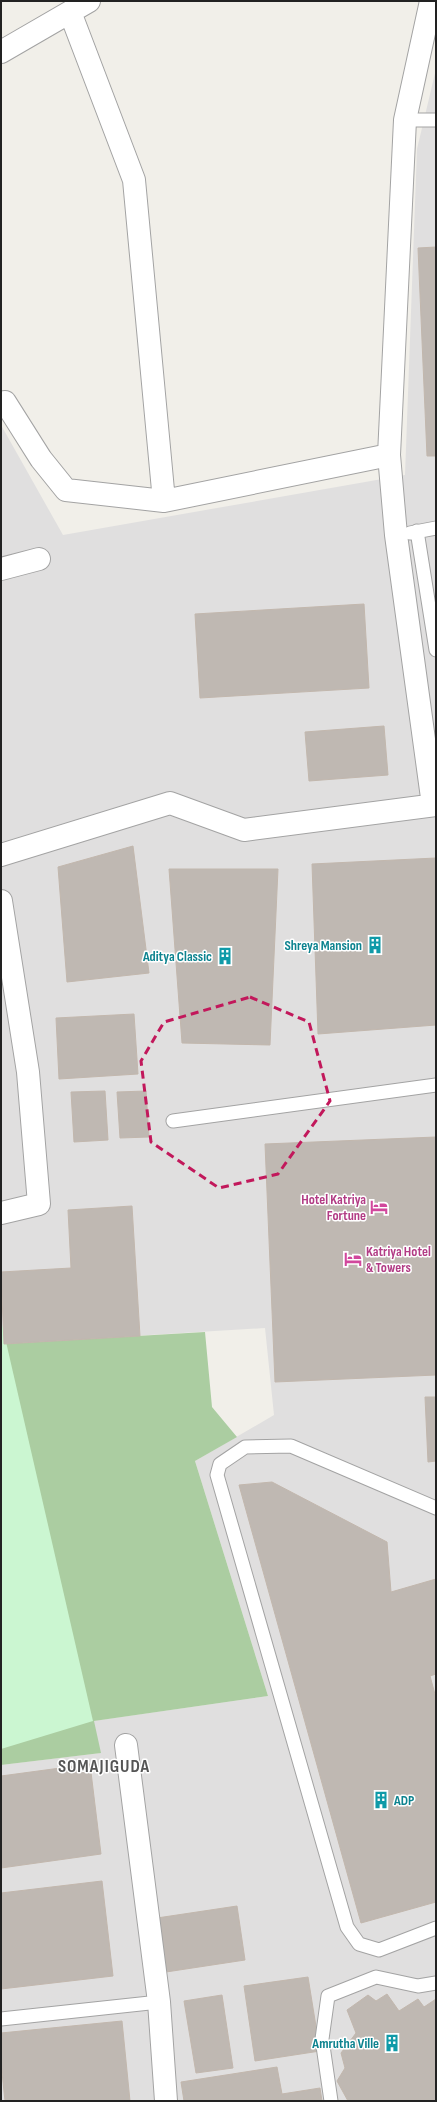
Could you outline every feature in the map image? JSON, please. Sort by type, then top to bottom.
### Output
[{"type":"street","points":[[1,52],[89,1]]},
{"type":"street","points":[[1,855],[170,803],[244,830],[434,805],[396,535],[389,455],[405,120],[431,1]]},
{"type":"street","points":[[70,12],[134,180],[164,501]]},
{"type":"street","points":[[5,402],[41,459],[66,490],[164,501],[389,455]]},
{"type":"street","points":[[1,569],[39,559]]},
{"type":"street","points":[[1,901],[4,940],[28,1072],[39,1204],[1,1213]]},
{"type":"street","points":[[126,1745],[159,2002],[166,2101]]},
{"type":"lane","points":[[405,120],[436,120]]},
{"type":"lane","points":[[396,535],[436,528]]},
{"type":"lane","points":[[417,531],[436,650]]},
{"type":"lane","points":[[173,1121],[436,1086]]},
{"type":"lane","points":[[436,1508],[291,1446],[245,1447],[220,1464],[218,1475],[347,1928],[359,1944],[379,1950],[436,1928]]},
{"type":"lane","points":[[331,2101],[322,2039],[328,1996],[376,1977],[418,1986],[436,1983]]},
{"type":"lane","points":[[1,2019],[159,2002]]},
{"type":"highlighted area","points":[[250,997],[309,1022],[330,1101],[278,1174],[219,1188],[151,1142],[141,1061],[164,1022]]},
{"type":"shaded area","points":[[436,69],[436,2101],[1,2101],[1,1765],[100,1753],[93,1721],[268,1696],[195,1461],[274,1415],[265,1328],[1,1344],[1,425],[63,535],[405,475],[417,149]]},
{"type":"green space","points":[[1,1320],[93,1721],[1,1749]]},
{"type":"green space","points":[[205,1332],[212,1407],[237,1437],[195,1461],[268,1696],[94,1721],[101,1753],[1,1765],[1,1344]]},
{"type":"building","points":[[436,247],[436,456],[427,456],[418,248]]},
{"type":"building","points":[[364,604],[369,688],[200,698],[195,614]]},
{"type":"building","points":[[384,726],[388,775],[309,781],[305,732]]},
{"type":"building","points":[[133,846],[149,973],[67,982],[58,867]]},
{"type":"building","name":"Shreya Mansion","points":[[436,858],[436,1025],[318,1034],[312,864]]},
{"type":"building","name":"Aditya Classic","points":[[169,869],[278,869],[270,1045],[182,1043]]},
{"type":"building","points":[[134,1014],[138,1074],[59,1079],[56,1018]]},
{"type":"building","points":[[105,1091],[108,1140],[74,1142],[71,1092]]},
{"type":"building","points":[[146,1091],[149,1137],[120,1138],[117,1092]]},
{"type":"building","name":"Katriya Hotel & Towers","points":[[436,1137],[436,1375],[275,1382],[265,1144]]},
{"type":"building","points":[[132,1206],[140,1336],[4,1344],[1,1272],[71,1268],[68,1210]]},
{"type":"building","points":[[425,1397],[436,1397],[436,1461],[428,1462]]},
{"type":"building","name":"ADP","points":[[272,1482],[387,1542],[391,1592],[436,1579],[436,1674],[430,1676],[436,1698],[436,1902],[361,1923],[239,1485]]},
{"type":"building","points":[[90,1764],[101,1854],[1,1868],[1,1776]]},
{"type":"building","points":[[102,1881],[113,1976],[1,1989],[1,1893]]},
{"type":"building","points":[[237,1906],[245,1960],[166,1972],[157,1918]]},
{"type":"building","points":[[308,1977],[320,2051],[255,2061],[244,1986]]},
{"type":"building","name":"Amrutha Ville","points":[[387,1994],[399,2011],[418,1999],[424,2007],[436,1999],[436,2101],[348,2101],[337,2081],[345,2068],[341,2053],[356,2033],[347,2010],[368,1995],[376,2001]]},
{"type":"building","points":[[222,1995],[233,2068],[196,2073],[184,2001]]},
{"type":"building","points":[[122,2021],[130,2101],[5,2101],[1,2063],[1,2033]]},
{"type":"building","points":[[277,2067],[282,2094],[320,2088],[322,2101],[184,2101],[181,2082]]},
{"type":"place","name":"Shreya Mansion","points":[[375,945]]},
{"type":"place","name":"Aditya Classic","points":[[225,956]]},
{"type":"place","name":"Hotel Katriya Fortune","points":[[379,1207]]},
{"type":"place","name":"Katriya Hotel & Towers","points":[[353,1259]]},
{"type":"place","name":"ADP","points":[[381,1800]]},
{"type":"place","name":"Amrutha Ville","points":[[392,2043]]},
{"type":"district","name":"SOMAJIGUDA","points":[[104,1766]]}]
